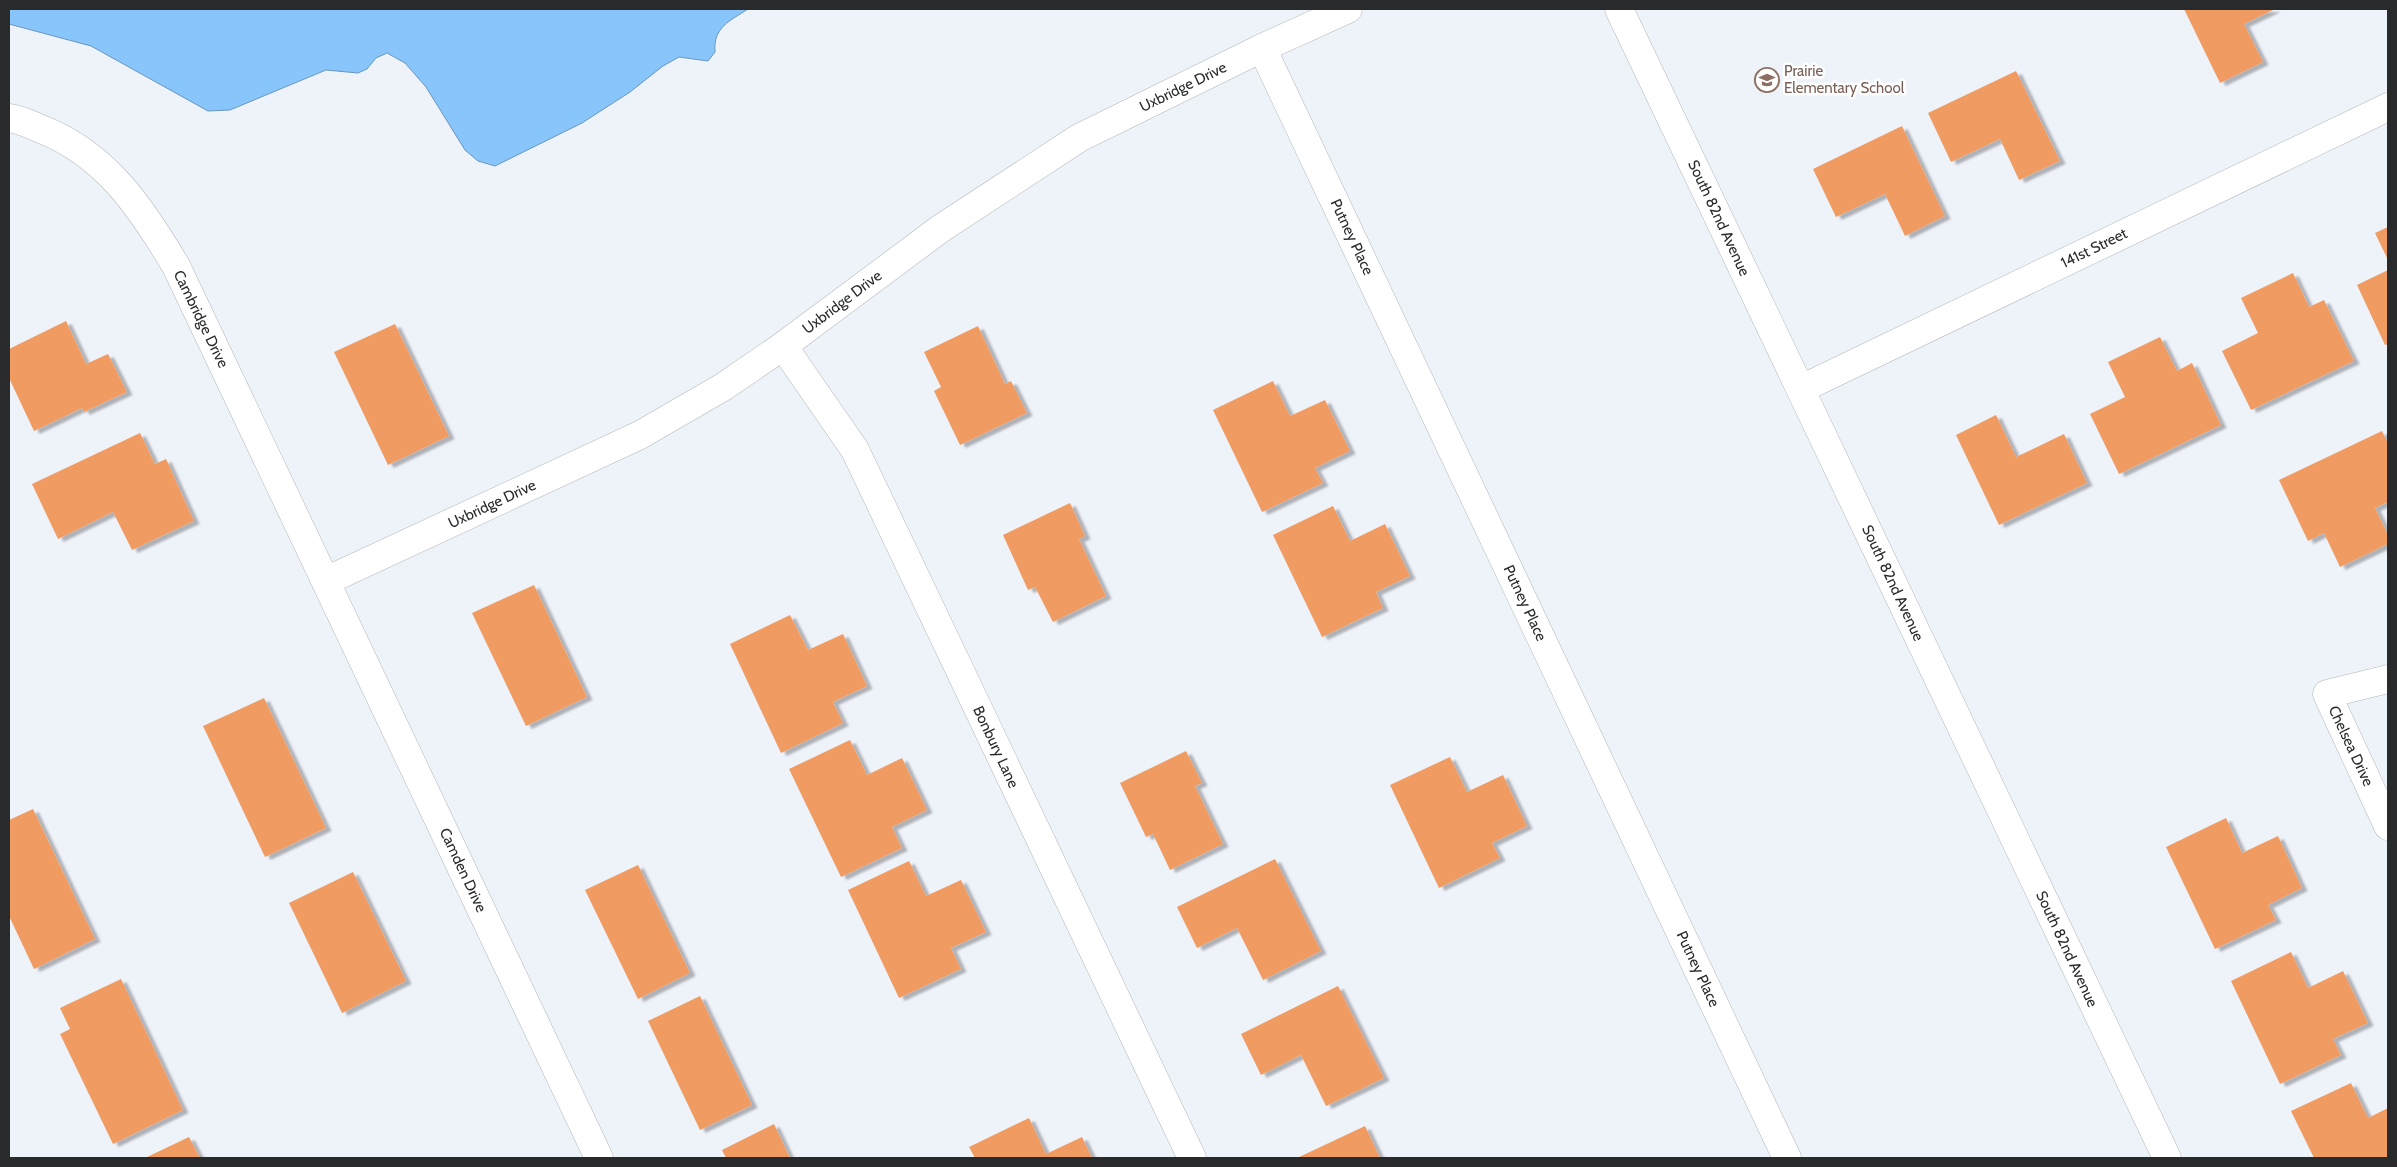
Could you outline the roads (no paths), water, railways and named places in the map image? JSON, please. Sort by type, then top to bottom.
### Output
[{"type":"street","name":"Uxbridge Drive","points":[[326,581],[640,436],[723,387],[783,346],[940,229],[1079,138],[1262,48],[1348,9]]},
{"type":"street","name":"South 82nd Avenue","points":[[1618,9],[2166,1158]]},
{"type":"street","name":"Putney Place","points":[[1262,48],[1787,1158]]},
{"type":"street","name":"141st Street","points":[[1800,390],[2388,107]]},
{"type":"street","name":"Cambridge Drive","points":[[9,118],[62,137],[107,169],[148,220],[176,266],[326,581]]},
{"type":"street","name":"Bonbury Lane","points":[[783,346],[855,450],[1192,1158]]},
{"type":"street","name":"Camden Drive","points":[[326,581],[599,1158]]},
{"type":"street","name":"Chelsea Drive","points":[[2388,679],[2326,694],[2388,826]]},
{"type":"water","points":[[9,9],[748,9],[729,21],[720,31],[715,43],[715,52],[708,61],[679,57],[663,66],[630,92],[582,123],[495,166],[478,161],[465,150],[426,87],[405,63],[387,53],[376,58],[367,69],[358,73],[326,70],[230,110],[208,111],[91,46],[9,24]]},
{"type":"place","name":"Prairie Elementary School","points":[[1767,80]]}]
